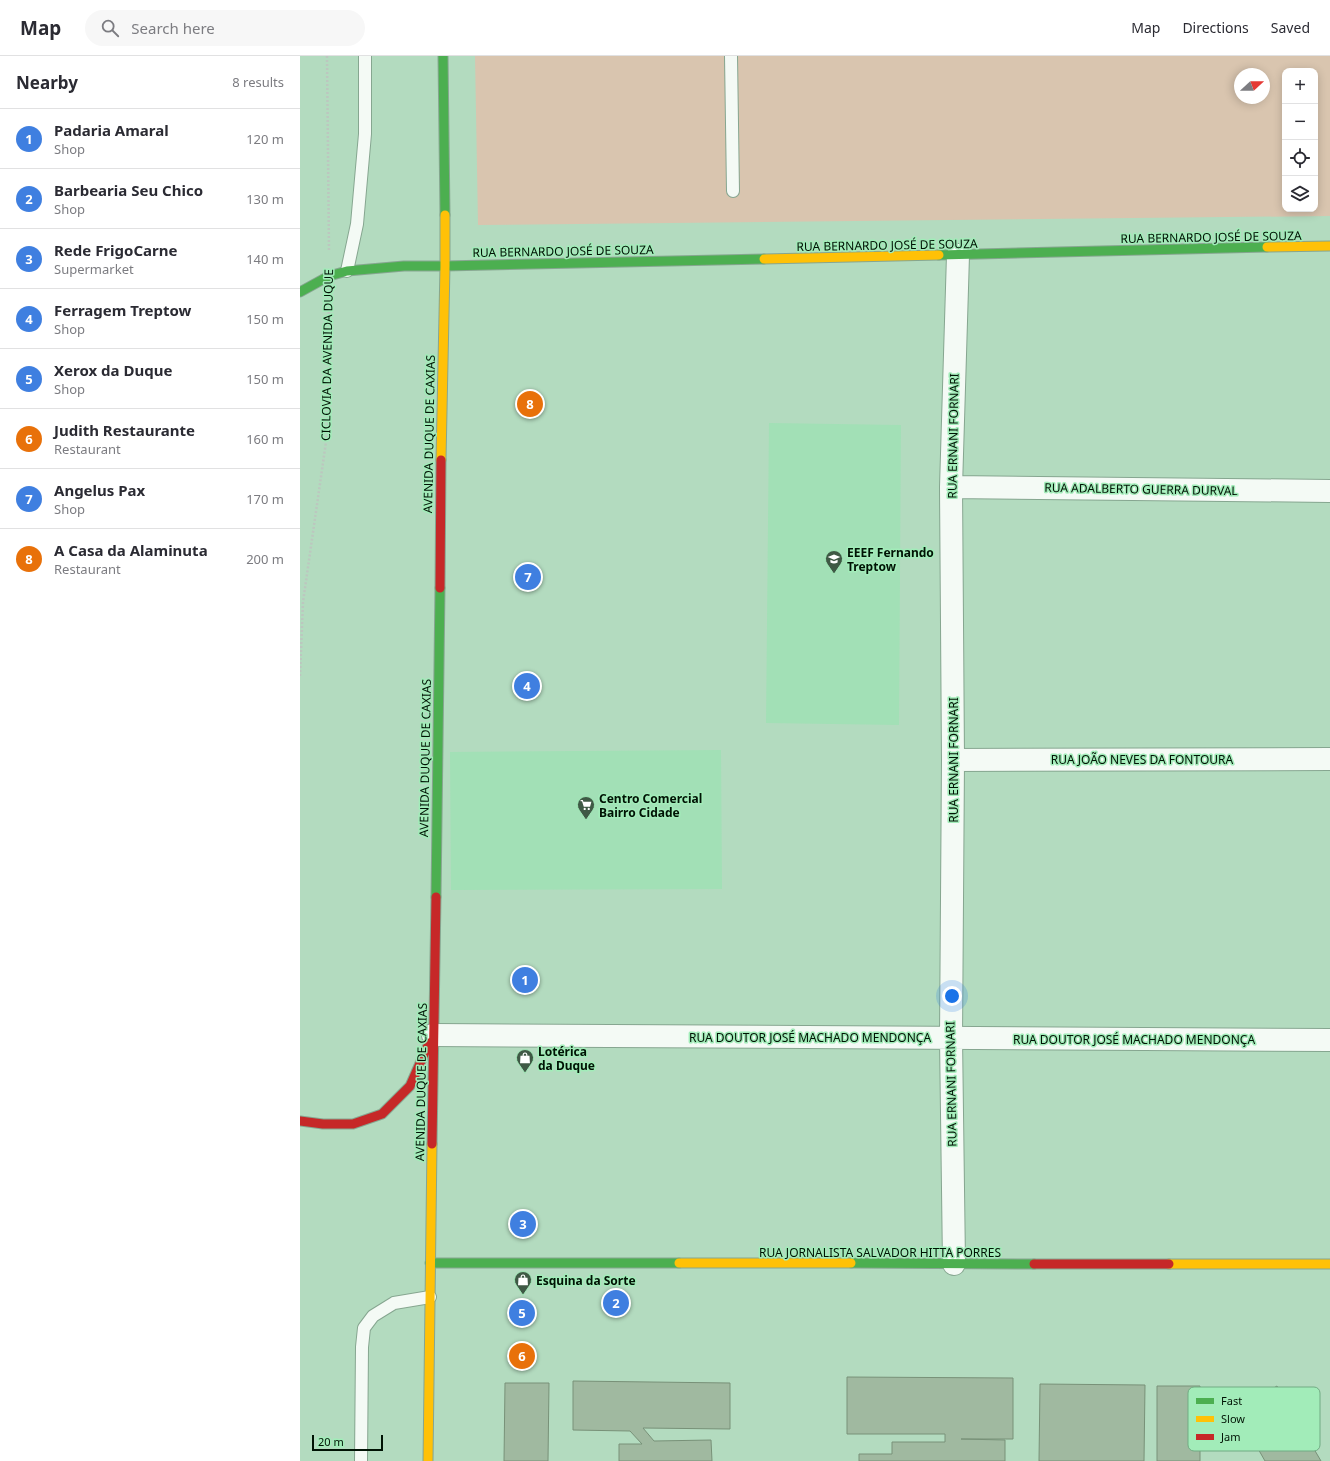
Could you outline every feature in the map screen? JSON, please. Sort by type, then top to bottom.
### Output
[{"type":"street","name":"AVENIDA DUQUE DE CAXIAS","points":[[428,1461],[445,266],[443,56]]},
{"type":"street","name":"RUA BERNARDO JOSÉ DE SOUZA","points":[[300,292],[329,276],[347,271],[404,266],[958,256],[1330,246]]},
{"type":"street","name":"RUA ERNANI FORNARI","points":[[954,1264],[950,1038],[953,760],[951,487],[958,256]]},
{"type":"street","name":"RUA ADALBERTO GUERRA DURVAL","points":[[951,487],[1330,491]]},
{"type":"street","name":"RUA JOÃO NEVES DA FONTOURA","points":[[953,760],[1330,758]]},
{"type":"street","name":"RUA DOUTOR JOSÉ MACHADO MENDONÇA","points":[[433,1035],[1330,1040]]},
{"type":"street","points":[[300,1121],[323,1124],[353,1124],[382,1114],[410,1086],[433,1035]]},
{"type":"street","name":"RUA JORNALISTA SALVADOR HITTA PORRES","points":[[430,1263],[1330,1264]]},
{"type":"lane","points":[[347,271],[357,224],[364,141],[365,56]]},
{"type":"lane","points":[[731,56],[733,191]]},
{"type":"lane","points":[[360,1461],[362,1347],[364,1328],[373,1316],[394,1303],[430,1297]]},
{"type":"path","name":"CICLOVIA DA AVENIDA DUQUE","points":[[300,676],[303,602],[328,428],[328,56]]},
{"type":"shaded area","points":[[475,56],[1330,56],[1330,216],[478,225]]},
{"type":"shaded area","name":"EEEF Fernando Treptow","points":[[769,423],[901,425],[899,725],[766,723]]},
{"type":"shaded area","name":"Centro Comercial Bairro Cidade","points":[[721,750],[722,889],[451,890],[450,752]]},
{"type":"building","points":[[847,1377],[1013,1378],[1013,1439],[961,1439],[1005,1440],[1005,1461],[859,1461],[859,1454],[892,1454],[892,1442],[945,1442],[945,1434],[847,1434]]},
{"type":"building","points":[[573,1381],[730,1383],[730,1429],[643,1428],[654,1441],[711,1440],[712,1461],[619,1461],[619,1444],[642,1444],[630,1431],[573,1430]]},
{"type":"building","points":[[505,1383],[549,1383],[548,1461],[504,1461]]},
{"type":"building","points":[[1040,1384],[1145,1385],[1144,1461],[1039,1461]]},
{"type":"building","points":[[1157,1386],[1200,1386],[1188,1387],[1188,1451],[1200,1451],[1200,1461],[1157,1461]]},
{"type":"building","points":[[1259,1451],[1315,1451],[1321,1461],[1265,1461]]},
{"type":"traffic: fast","points":[[443,56],[445,215]]},
{"type":"traffic: fast","points":[[939,255],[1267,247]]},
{"type":"traffic: fast","points":[[445,266],[764,259]]},
{"type":"traffic: fast","points":[[300,292],[329,276],[347,271],[404,266],[445,266]]},
{"type":"traffic: fast","points":[[436,897],[440,588]]},
{"type":"traffic: fast","points":[[430,1263],[679,1263]]},
{"type":"traffic: fast","points":[[851,1263],[1034,1264]]},
{"type":"traffic: slow","points":[[441,460],[445,215]]},
{"type":"traffic: slow","points":[[1267,247],[1330,246]]},
{"type":"traffic: slow","points":[[764,259],[939,255]]},
{"type":"traffic: slow","points":[[428,1461],[432,1144]]},
{"type":"traffic: slow","points":[[679,1263],[851,1263]]},
{"type":"traffic: slow","points":[[1169,1264],[1330,1264]]},
{"type":"traffic: jam","points":[[440,588],[441,460]]},
{"type":"traffic: jam","points":[[432,1144],[436,897]]},
{"type":"traffic: jam","points":[[300,1121],[323,1124],[353,1124],[382,1114],[410,1086],[429,1043]]},
{"type":"traffic: jam","points":[[1034,1264],[1169,1264]]},
{"type":"place","name":"A Casa da Alaminuta","points":[[530,404]]},
{"type":"place","name":"EEEF Fernando Treptow","points":[[834,574]]},
{"type":"place","name":"Angelus Pax","points":[[528,577]]},
{"type":"place","name":"Ferragem Treptow","points":[[527,686]]},
{"type":"place","name":"Centro Comercial Bairro Cidade","points":[[586,820]]},
{"type":"place","name":"Padaria Amaral","points":[[525,980]]},
{"type":"place","name":"Lotérica da Duque","points":[[525,1073]]},
{"type":"place","name":"Rede FrigoCarne","points":[[523,1224]]},
{"type":"place","name":"Esquina da Sorte","points":[[523,1295]]},
{"type":"place","name":"Barbearia Seu Chico","points":[[616,1303]]},
{"type":"place","name":"Xerox da Duque","points":[[522,1313]]},
{"type":"place","name":"Judith Restaurante","points":[[522,1356]]}]
